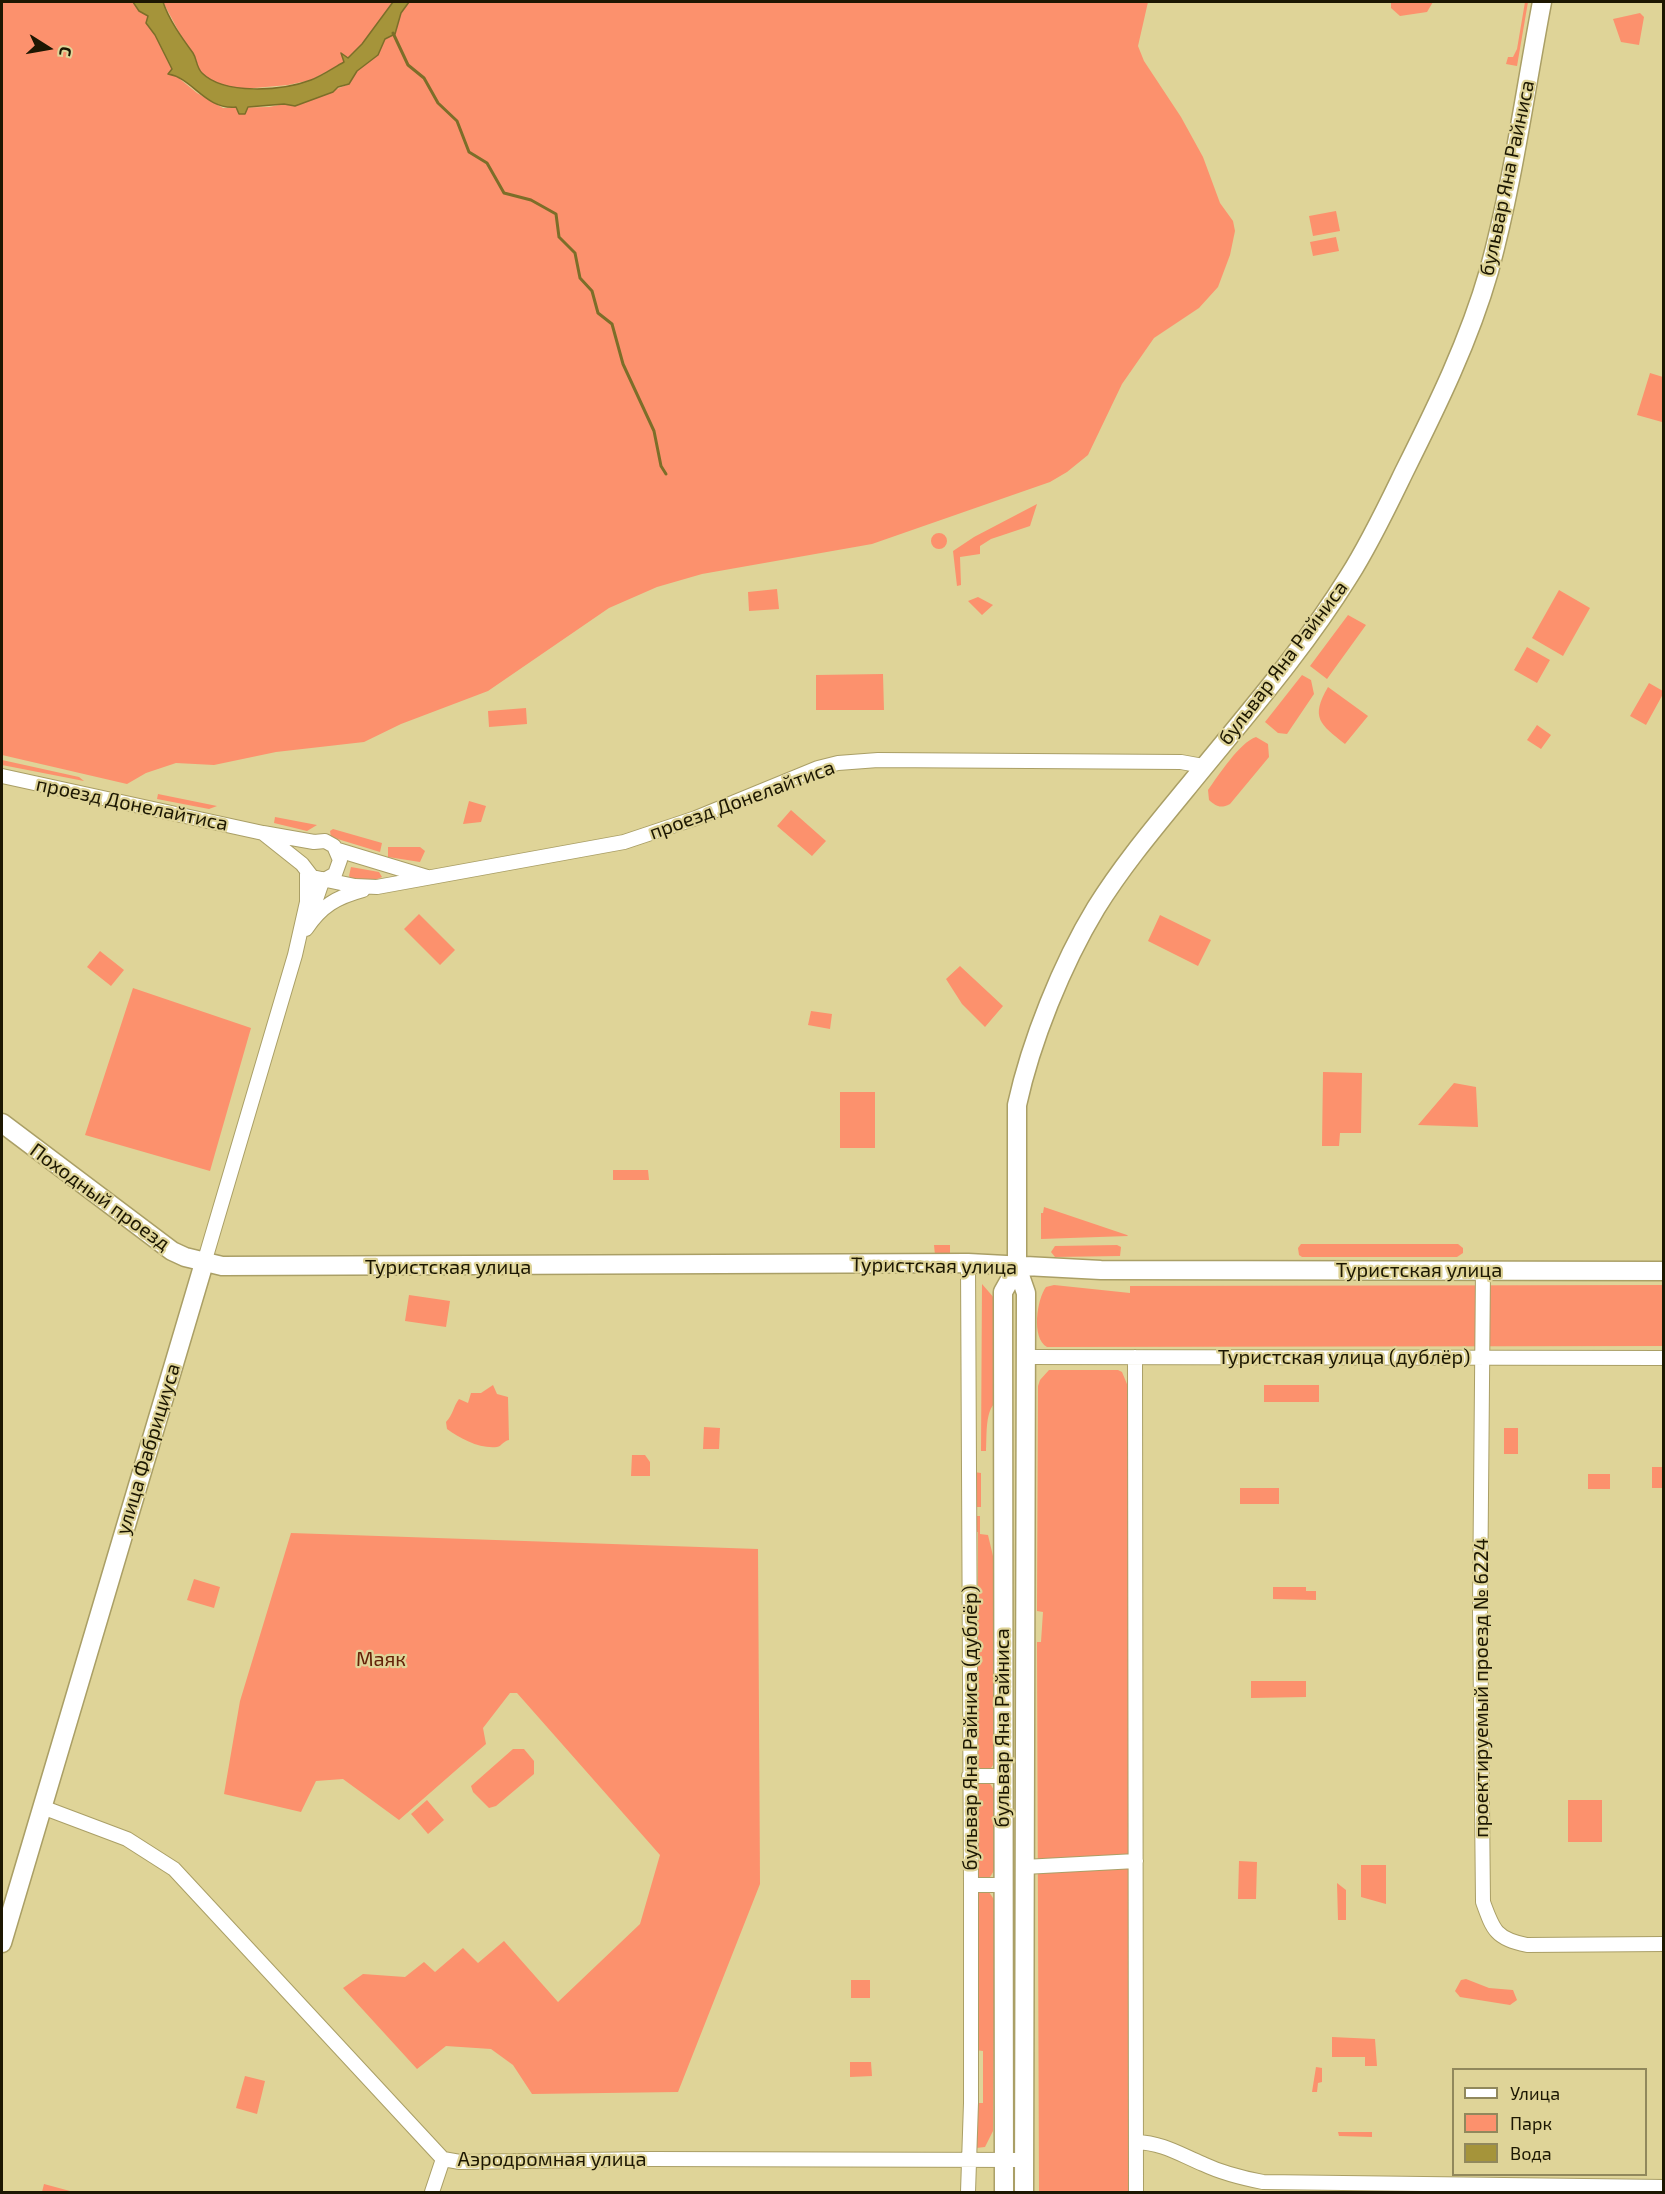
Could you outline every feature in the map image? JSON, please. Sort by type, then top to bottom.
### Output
[{"type":"main road","name":"бульвар Яна Райниса","points":[[1023,2193],[1026,1293],[1017,1267],[1017,1105],[1036,1038],[1095,910],[1144,840],[1304,641],[1349,576],[1390,502],[1441,396],[1472,320],[1499,229],[1542,2]]},
{"type":"main road","name":"Походный проезд","points":[[2,1123],[172,1251],[204,1263]]},
{"type":"main road","name":"Туристская улица","points":[[204,1263],[286,1267],[968,1263],[1101,1270],[1664,1270]]},
{"type":"main road","name":"улица Фабрициуса","points":[[2,1943],[204,1263]]},
{"type":"main road","name":"бульвар Яна Райниса","points":[[1004,2193],[1003,1292],[1017,1267]]},
{"type":"street","name":"проезд Донелайтиса","points":[[263,833],[305,869],[324,879],[355,886],[377,887],[624,842],[714,811],[799,774],[838,763],[878,760],[1181,762],[1203,766]]},
{"type":"street","name":"проезд Донелайтиса","points":[[2,776],[263,833],[330,843],[338,850],[427,877]]},
{"type":"street","points":[[305,869],[305,849],[314,842]]},
{"type":"street","points":[[324,879],[338,870],[340,860],[338,850]]},
{"type":"street","name":"улица Фабрициуса","points":[[204,1263],[295,955],[307,902],[305,869]]},
{"type":"street","name":"улица Фабрициуса","points":[[295,955],[324,879]]},
{"type":"street","points":[[306,929],[315,916],[331,901],[377,887]]},
{"type":"street","name":"бульвар Яна Райниса (дублёр)","points":[[968,1263],[971,1885],[971,2103],[968,2193]]},
{"type":"street","name":"проектируемый проезд № 6224","points":[[1483,1270],[1483,1902],[1497,1934],[1511,1942],[1527,1945],[1664,1944]]},
{"type":"street","name":"Туристская улица (дублёр)","points":[[1025,1357],[1664,1358]]},
{"type":"street","points":[[1135,1357],[1136,2193]]},
{"type":"street","points":[[969,1776],[1003,1776]]},
{"type":"street","name":"Аэродромная улица","points":[[42,1807],[127,1839],[174,1869],[443,2159],[460,2162],[651,2159],[1023,2160]]},
{"type":"street","points":[[1024,1867],[1136,1861]]},
{"type":"street","points":[[971,1885],[1003,1885]]},
{"type":"street","points":[[1136,2142],[1168,2147],[1229,2174],[1263,2182],[1549,2189],[1664,2187]]},
{"type":"street","points":[[432,2193],[443,2159]]},
{"type":"green space","points":[[2,2],[133,2],[139,11],[148,16],[146,23],[155,35],[172,70],[169,74],[175,75],[197,93],[223,108],[269,107],[284,104],[295,106],[349,84],[357,71],[378,55],[385,39],[395,34],[401,13],[409,2],[1148,2],[1138,46],[1144,61],[1181,117],[1203,157],[1220,203],[1233,221],[1235,231],[1230,255],[1218,287],[1199,308],[1154,338],[1122,384],[1088,455],[1050,482],[872,544],[702,574],[657,587],[609,608],[488,691],[401,724],[364,742],[276,752],[214,765],[176,763],[146,773],[127,784],[2,755]]},
{"type":"green space","points":[[163,2],[393,2],[362,44],[348,58],[341,54],[344,62],[311,80],[288,85],[243,89],[218,85],[200,72],[194,54],[187,47]]},
{"type":"green space","points":[[1391,2],[1433,2],[1427,12],[1400,16],[1391,8]]},
{"type":"green space","points":[[1525,2],[1528,2],[1517,66],[1506,64],[1508,57],[1513,57],[1517,49]]},
{"type":"green space","points":[[1640,13],[1644,17],[1639,45],[1621,42],[1613,19]]},
{"type":"green space","points":[[1336,211],[1340,231],[1313,236],[1309,216]]},
{"type":"green space","points":[[1336,237],[1339,251],[1313,256],[1310,242]]},
{"type":"green space","points":[[1650,373],[1663,377],[1662,422],[1637,415]]},
{"type":"green space","points":[[1037,504],[1030,526],[991,539],[980,546],[980,554],[960,557],[961,585],[957,586],[953,551],[974,537]]},
{"type":"green space","points":[[939,533],[947,541],[939,549],[931,541]]},
{"type":"green space","points":[[777,589],[779,609],[749,611],[748,592]]},
{"type":"green space","points":[[1559,590],[1590,608],[1563,656],[1532,638]]},
{"type":"green space","points":[[978,597],[993,605],[982,615],[968,601]]},
{"type":"green space","points":[[1348,615],[1366,625],[1327,679],[1310,666]]},
{"type":"green space","points":[[1527,647],[1550,660],[1537,683],[1514,670]]},
{"type":"green space","points":[[883,674],[884,710],[816,710],[816,675]]},
{"type":"green space","points":[[1302,675],[1311,680],[1314,694],[1287,734],[1278,733],[1265,722]]},
{"type":"green space","points":[[1649,683],[1663,691],[1663,694],[1646,725],[1630,716]]},
{"type":"green space","points":[[1328,687],[1368,716],[1345,744],[1320,720],[1320,706]]},
{"type":"green space","points":[[526,708],[527,724],[489,727],[488,711]]},
{"type":"green space","points":[[1537,725],[1551,735],[1541,749],[1527,740]]},
{"type":"green space","points":[[1256,737],[1268,744],[1269,757],[1230,804],[1221,807],[1214,804],[1209,800],[1208,790],[1236,752]]},
{"type":"green space","points":[[2,760],[79,777],[84,781],[2,765]]},
{"type":"green space","points":[[158,794],[217,806],[209,809],[157,799]]},
{"type":"green space","points":[[469,801],[486,806],[481,822],[463,824]]},
{"type":"green space","points":[[791,810],[826,841],[812,856],[777,826]]},
{"type":"green space","points":[[275,817],[317,825],[307,831],[274,823]]},
{"type":"green space","points":[[333,829],[382,843],[380,852],[331,837],[330,831]]},
{"type":"green space","points":[[388,847],[420,847],[425,851],[420,862],[388,857]]},
{"type":"green space","points":[[351,867],[379,872],[382,877],[375,880],[353,881],[349,876]]},
{"type":"green space","points":[[419,914],[455,950],[440,965],[404,929]]},
{"type":"green space","points":[[1160,915],[1211,940],[1198,966],[1148,941]]},
{"type":"green space","points":[[100,951],[124,970],[111,986],[87,967]]},
{"type":"green space","points":[[960,966],[1003,1006],[985,1027],[962,1004],[946,979]]},
{"type":"green space","points":[[133,988],[251,1028],[210,1171],[85,1135]]},
{"type":"green space","points":[[811,1011],[832,1014],[830,1029],[808,1025]]},
{"type":"green space","points":[[1323,1072],[1362,1073],[1361,1133],[1340,1133],[1339,1146],[1322,1146]]},
{"type":"green space","points":[[1454,1083],[1476,1087],[1478,1127],[1418,1125]]},
{"type":"green space","points":[[840,1092],[875,1092],[875,1148],[840,1148]]},
{"type":"green space","points":[[613,1170],[648,1170],[649,1180],[613,1180]]},
{"type":"green space","points":[[1044,1207],[1128,1236],[1041,1239],[1041,1213]]},
{"type":"green space","points":[[1301,1244],[1458,1244],[1463,1248],[1463,1253],[1457,1257],[1302,1257],[1299,1255],[1298,1248]]},
{"type":"green space","points":[[934,1245],[950,1245],[950,1255],[935,1255]]},
{"type":"green space","points":[[1117,1245],[1121,1247],[1120,1256],[1055,1257],[1051,1252],[1055,1246]]},
{"type":"green space","points":[[982,1284],[995,1299],[994,1404],[988,1420],[986,1451],[981,1451]]},
{"type":"green space","points":[[1054,1285],[1130,1293],[1130,1286],[1663,1285],[1663,1346],[1047,1347],[1039,1336],[1038,1309],[1046,1287]]},
{"type":"green space","points":[[409,1295],[450,1301],[446,1327],[405,1321]]},
{"type":"green space","points":[[1049,1370],[1118,1370],[1122,1372],[1129,1389],[1128,2192],[1039,2192],[1037,1642],[1041,1642],[1043,1612],[1037,1611],[1038,1386]]},
{"type":"green space","points":[[493,1385],[497,1394],[508,1397],[509,1440],[497,1447],[477,1445],[447,1429],[446,1422],[459,1399],[468,1403],[471,1393],[481,1393]]},
{"type":"green space","points":[[1264,1385],[1319,1385],[1319,1402],[1264,1402]]},
{"type":"green space","points":[[704,1427],[720,1428],[719,1449],[703,1449]]},
{"type":"green space","points":[[1504,1428],[1518,1428],[1518,1454],[1504,1454]]},
{"type":"green space","points":[[632,1455],[645,1455],[650,1462],[650,1476],[631,1476]]},
{"type":"green space","points":[[1652,1467],[1663,1467],[1663,1488],[1652,1488]]},
{"type":"green space","points":[[974,1472],[981,1473],[981,1507],[973,1507]]},
{"type":"green space","points":[[1588,1474],[1610,1474],[1610,1489],[1588,1489]]},
{"type":"green space","points":[[1240,1488],[1279,1488],[1279,1504],[1240,1504]]},
{"type":"green space","points":[[974,1516],[980,1516],[980,1534],[988,1535],[993,1556],[993,1765],[988,1773],[974,1768],[978,1768],[978,1532],[974,1532]]},
{"type":"green space","name":"Маяк","points":[[291,1533],[758,1549],[760,1884],[678,2092],[532,2094],[513,2065],[491,2049],[446,2046],[417,2069],[343,1988],[363,1974],[405,1977],[424,1962],[435,1972],[463,1948],[478,1963],[504,1941],[558,2002],[640,1924],[660,1855],[517,1693],[510,1693],[483,1728],[486,1744],[399,1820],[343,1779],[316,1781],[301,1812],[224,1794],[240,1701]]},
{"type":"green space","points":[[194,1579],[220,1587],[214,1608],[187,1600]]},
{"type":"green space","points":[[1273,1587],[1306,1587],[1306,1591],[1316,1591],[1316,1600],[1273,1599]]},
{"type":"green space","points":[[1251,1681],[1306,1681],[1306,1697],[1251,1698]]},
{"type":"green space","points":[[513,1749],[524,1749],[534,1761],[534,1774],[496,1806],[489,1808],[473,1792],[471,1786]]},
{"type":"green space","points":[[977,1782],[989,1782],[994,1790],[995,1869],[990,1877],[981,1880],[974,1871],[978,1870]]},
{"type":"green space","points":[[427,1800],[444,1820],[428,1834],[411,1814]]},
{"type":"green space","points":[[1568,1800],[1602,1800],[1602,1842],[1568,1842]]},
{"type":"green space","points":[[1239,1861],[1257,1862],[1256,1899],[1238,1899]]},
{"type":"green space","points":[[1361,1865],[1386,1865],[1386,1904],[1361,1897]]},
{"type":"green space","points":[[1337,1883],[1346,1890],[1346,1920],[1338,1920]]},
{"type":"green space","points":[[987,1889],[995,1901],[993,2131],[985,2147],[976,2148],[975,2103],[983,2103],[983,2051],[975,2050],[976,1895],[980,1890]]},
{"type":"green space","points":[[1466,1979],[1489,1988],[1513,1990],[1517,2000],[1510,2005],[1460,1997],[1455,1991],[1461,1980]]},
{"type":"green space","points":[[851,1980],[870,1980],[870,1998],[851,1998]]},
{"type":"green space","points":[[1332,2037],[1375,2039],[1377,2066],[1365,2066],[1365,2057],[1332,2057]]},
{"type":"green space","points":[[850,2062],[871,2062],[872,2076],[850,2077]]},
{"type":"green space","points":[[1316,2067],[1322,2068],[1322,2082],[1318,2083],[1317,2092],[1312,2092]]},
{"type":"green space","points":[[245,2076],[265,2081],[257,2114],[236,2108]]},
{"type":"green space","points":[[1338,2132],[1372,2132],[1372,2137],[1339,2136]]},
{"type":"green space","points":[[44,2184],[70,2191],[70,2192],[42,2192]]},
{"type":"water","points":[[133,2],[163,2],[202,73],[224,85],[254,89],[299,84],[323,74],[344,62],[341,53],[348,58],[362,44],[393,2],[409,2],[401,13],[395,34],[385,39],[378,55],[357,71],[349,84],[295,106],[284,104],[248,107],[245,114],[239,114],[236,107],[216,104],[185,81],[168,74],[172,69],[155,35],[146,23],[148,16],[139,11]]},
{"type":"waterway","points":[[393,33],[408,65],[424,78],[438,103],[457,121],[469,152],[487,163],[504,193],[531,200],[556,214],[559,237],[575,253],[580,278],[592,291],[598,313],[612,324],[623,364],[654,431],[661,466],[666,474]]}]
